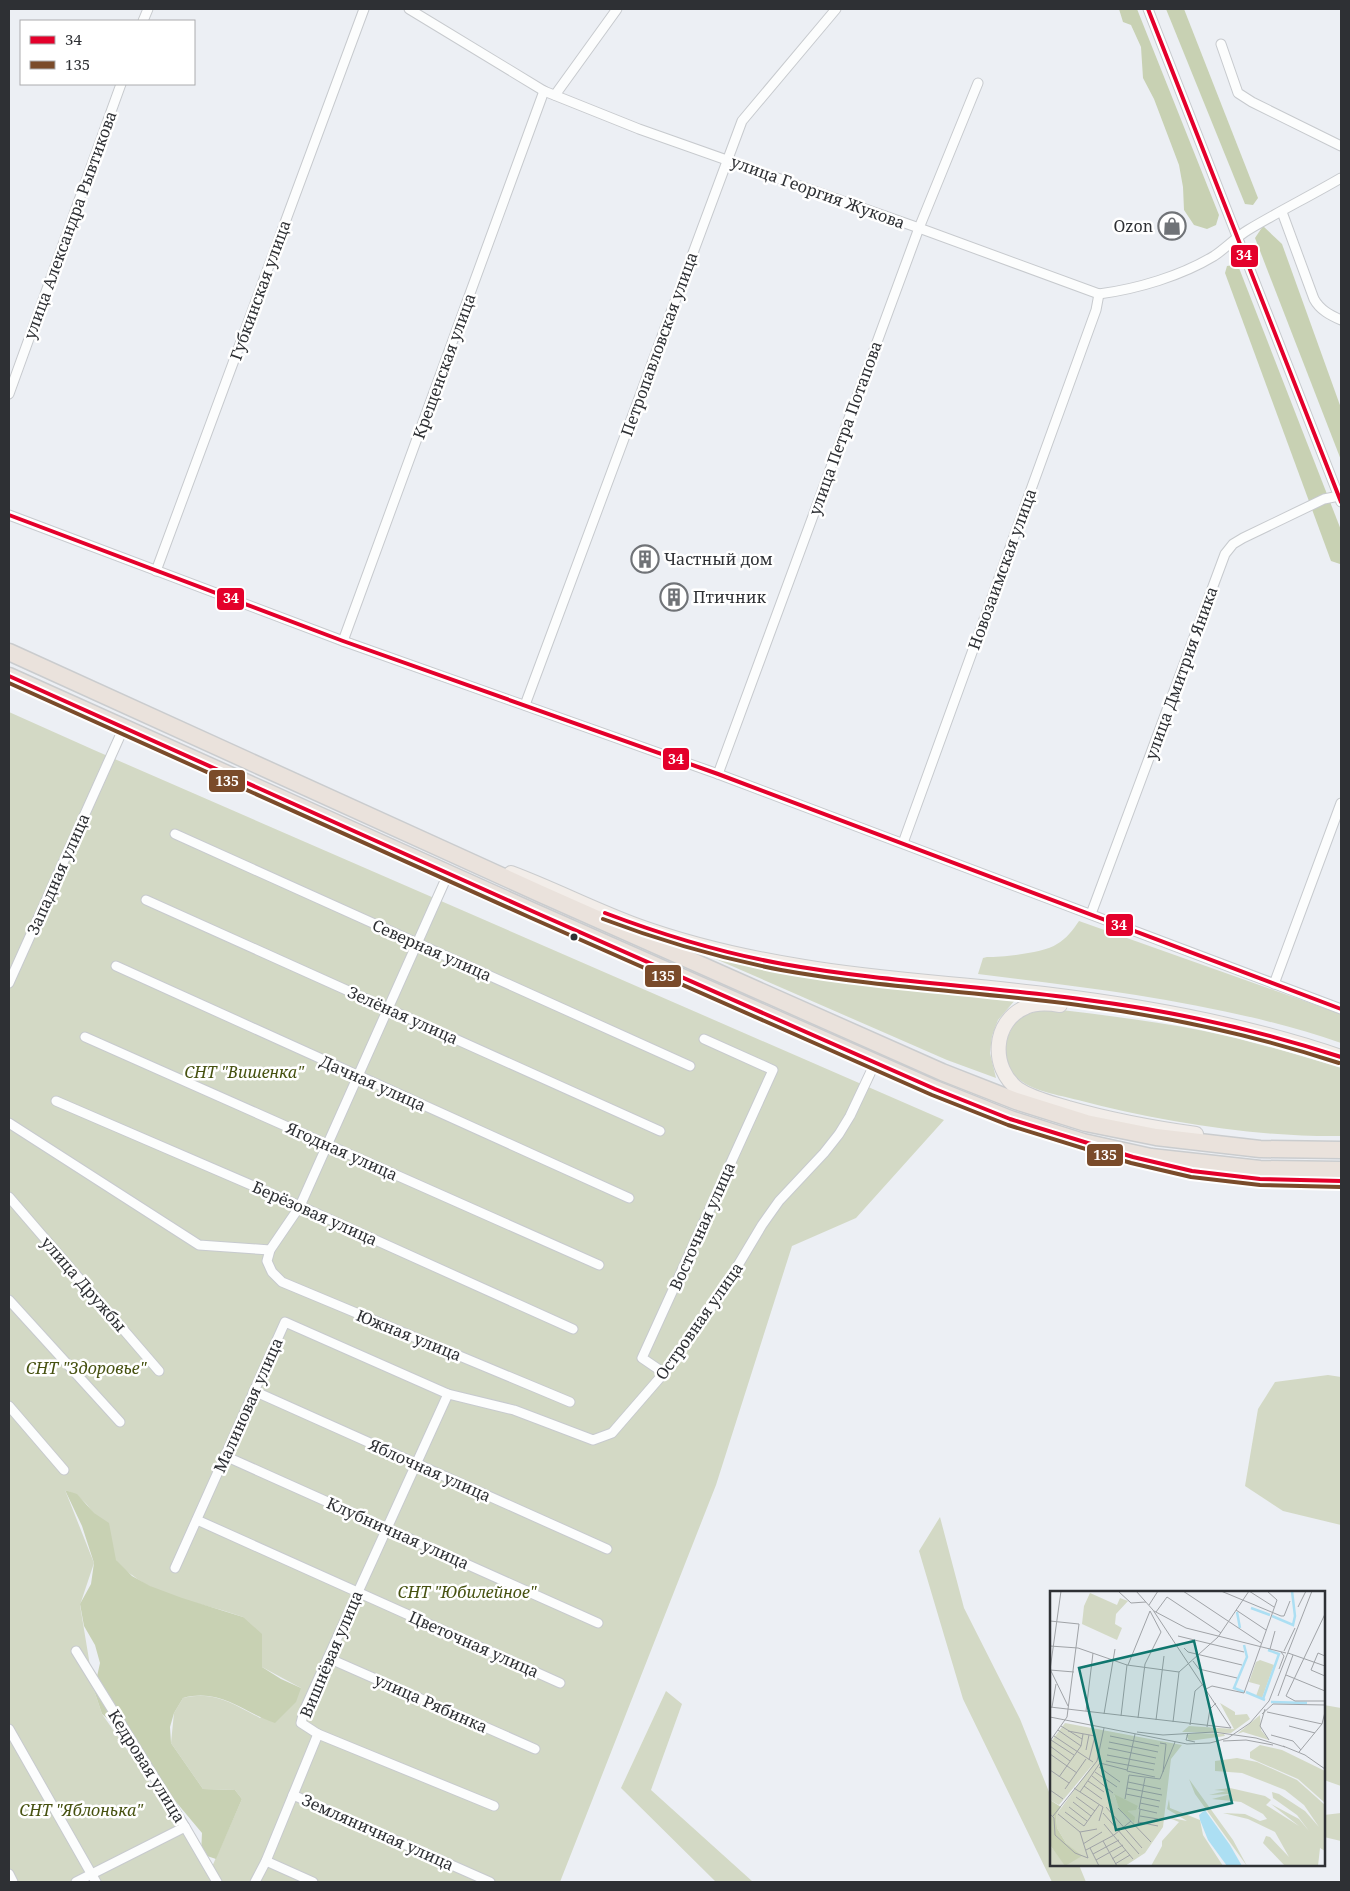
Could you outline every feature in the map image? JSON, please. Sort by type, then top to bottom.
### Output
[{"type":"highway","points":[[9,652],[407,834],[925,1064],[1016,1101],[1086,1122],[1156,1137],[1260,1149],[1341,1150]]},
{"type":"highway","points":[[9,676],[448,874],[994,1114],[1083,1142],[1152,1157],[1288,1170],[1341,1170]]},
{"type":"highway","points":[[52,695],[60,676]]},
{"type":"main road","points":[[407,834],[538,883],[637,926],[709,948],[842,973],[1051,995],[1173,1014],[1267,1035],[1341,1057]]},
{"type":"main road","points":[[1173,1014],[1113,1011],[1046,1003],[1035,1004],[1014,1014],[1004,1027],[998,1044],[1001,1064],[1011,1082],[1025,1093],[1090,1114],[1157,1128],[1320,1151]]},
{"type":"main road","points":[[1083,1142],[1133,1157],[1192,1171],[1260,1178],[1341,1181]]},
{"type":"street","name":"Губкинская улица","points":[[156,570],[364,9]]},
{"type":"street","name":"улица Георгия Жукова","points":[[409,9],[544,91],[639,129],[1099,294],[1126,290],[1189,268],[1216,254],[1237,237],[1341,178]]},
{"type":"street","points":[[555,95],[617,9]]},
{"type":"street","name":"Петропавловская улица","points":[[525,705],[742,121],[836,9]]},
{"type":"street","points":[[1148,9],[1340,499]]},
{"type":"street","points":[[1221,44],[1238,92],[1252,102],[1341,146]]},
{"type":"street","name":"улица Петра Потапова","points":[[718,774],[919,228],[978,83]]},
{"type":"street","name":"улица Александра Рывтикова","points":[[9,394],[120,85]]},
{"type":"street","name":"Крещенская улица","points":[[343,641],[544,91]]},
{"type":"street","points":[[1282,212],[1314,299],[1323,310],[1341,320]]},
{"type":"street","name":"Новозаимская улица","points":[[903,843],[1092,319],[1099,294]]},
{"type":"street","name":"улица Дмитрия Яника","points":[[1091,914],[1225,554],[1233,544],[1248,535],[1324,499],[1340,499]]},
{"type":"street","points":[[9,515],[343,641],[718,774],[1341,1009]]},
{"type":"street","name":"Западная улица","points":[[9,983],[124,727]]},
{"type":"street","points":[[1274,984],[1341,803]]},
{"type":"street","name":"Северная улица","points":[[175,834],[690,1066]]},
{"type":"street","points":[[9,1123],[198,1245],[270,1250],[300,1206],[448,874]]},
{"type":"street","name":"Зелёная улица","points":[[146,900],[660,1131]]},
{"type":"street","name":"Дачная улица","points":[[116,966],[629,1198]]},
{"type":"street","name":"Ягодная улица","points":[[85,1037],[599,1264]]},
{"type":"street","name":"Восточная улица","points":[[664,1373],[642,1358],[773,1070],[704,1039]]},
{"type":"street","name":"Островная улица","points":[[448,1394],[514,1410],[593,1440],[612,1433],[664,1373],[722,1292],[762,1225],[779,1201],[824,1153],[839,1134],[850,1116],[875,1063]]},
{"type":"street","name":"Берёзовая улица","points":[[56,1101],[300,1206],[573,1329]]},
{"type":"street","name":"улица Дружбы","points":[[9,1197],[159,1371]]},
{"type":"street","name":"Южная улица","points":[[270,1250],[267,1261],[272,1272],[282,1282],[570,1402]]},
{"type":"street","points":[[9,1300],[120,1422]]},
{"type":"street","name":"Малиновая улица","points":[[175,1568],[285,1322],[448,1394]]},
{"type":"street","name":"Яблочная улица","points":[[254,1391],[607,1549]]},
{"type":"street","name":"Вишнёвая улица","points":[[448,1394],[328,1658],[301,1723],[318,1734],[494,1806]]},
{"type":"street","points":[[9,1406],[64,1470]]},
{"type":"street","name":"Клубничная улица","points":[[225,1456],[598,1623]]},
{"type":"street","name":"Цветочная улица","points":[[197,1520],[560,1683]]},
{"type":"street","name":"Кедровая улица","points":[[76,1650],[217,1882]]},
{"type":"street","name":"улица Рябинка","points":[[328,1658],[535,1749]]},
{"type":"street","points":[[9,1728],[94,1878]]},
{"type":"street","points":[[255,1882],[266,1861],[318,1734]]},
{"type":"street","name":"Земляничная улица","points":[[293,1795],[490,1882]]},
{"type":"street","points":[[76,1882],[94,1878],[185,1827]]},
{"type":"street","points":[[266,1861],[313,1882]]},
{"type":"street","points":[[9,1874],[13,1882]]},
{"type":"green space","points":[[1119,9],[1137,9],[1219,215],[1216,225],[1207,229],[1194,225],[1184,210],[1183,187],[1179,165],[1154,99],[1143,78],[1141,47],[1131,25],[1123,22]]},
{"type":"green space","points":[[1166,9],[1184,9],[1258,198],[1253,205],[1245,204]]},
{"type":"green space","points":[[1263,226],[1282,244],[1341,408],[1341,460],[1255,238]]},
{"type":"green space","points":[[1233,265],[1239,268],[1341,530],[1340,564],[1331,561],[1225,273],[1227,266]]},
{"type":"green space","points":[[9,712],[944,1120],[856,1218],[792,1246],[716,1485],[560,1882],[9,1882]],"holes":[[[65,1490],[76,1495],[91,1510],[115,1559],[125,1570],[157,1590],[243,1617],[262,1667],[301,1688],[260,1718],[232,1703],[205,1696],[183,1698],[174,1713],[171,1743],[203,1789],[235,1790],[242,1799],[211,1869],[102,1714],[94,1690],[80,1605],[94,1563]]]},
{"type":"green space","points":[[1079,921],[1341,1014],[1341,1043],[1252,1017],[1162,999],[978,974],[983,958],[1024,954],[1051,947],[1066,937]]},
{"type":"green space","points":[[695,950],[849,980],[1016,999],[998,1020],[992,1036],[990,1053],[996,1078],[947,1060]]},
{"type":"green space","points":[[1053,1009],[1147,1021],[1204,1031],[1273,1048],[1341,1068],[1341,1136],[1275,1134],[1209,1127],[1110,1108],[1037,1089],[1021,1081],[1011,1071],[1006,1054],[1008,1036],[1015,1024],[1023,1016]]},
{"type":"green space","points":[[1328,1375],[1341,1377],[1341,1525],[1283,1511],[1245,1486],[1258,1409],[1275,1382]]},
{"type":"green space","points":[[65,1490],[77,1494],[94,1513],[109,1523],[116,1560],[132,1576],[150,1586],[182,1598],[243,1617],[262,1634],[262,1667],[281,1679],[301,1688],[296,1702],[275,1723],[231,1703],[209,1696],[183,1698],[174,1713],[170,1727],[171,1743],[203,1789],[235,1790],[242,1799],[216,1859],[201,1854],[202,1833],[166,1790],[129,1738],[102,1714],[94,1690],[100,1663],[95,1645],[84,1626],[80,1604],[91,1584],[94,1563],[82,1526]]},
{"type":"green space","points":[[940,1517],[964,1608],[1020,1719],[1050,1794],[1050,1866],[1079,1866],[1086,1882],[1052,1882],[963,1699],[919,1551]]},
{"type":"green space","points":[[666,1691],[682,1704],[651,1790],[753,1882],[716,1882],[621,1788]]},
{"type":"green space","points":[[1325,1705],[1341,1708],[1341,1786],[1325,1780]]},
{"type":"green space","points":[[1341,1813],[1341,1841],[1325,1837],[1325,1815]]},
{"type":"transit line","name":"34","points":[[1148,9],[1341,502]]},
{"type":"transit line","name":"34","points":[[9,515],[343,641],[718,774],[1341,1009]]},
{"type":"transit line","name":"34","points":[[9,676],[532,911],[935,1089],[1010,1119],[1133,1157],[1192,1171],[1260,1179],[1341,1181]]},
{"type":"transit line","name":"135","points":[[9,683],[529,917],[932,1095],[1008,1125],[1131,1163],[1191,1177],[1260,1185],[1341,1187]]},
{"type":"transit line","name":"34","points":[[605,913],[693,943],[760,960],[897,980],[1119,1004],[1215,1022],[1341,1057]]},
{"type":"transit line","name":"135","points":[[603,919],[691,948],[781,970],[895,986],[1117,1010],[1213,1028],[1339,1063]]},
{"type":"place","name":"Ozon","points":[[1172,226]]},
{"type":"place","name":"Частный дом","points":[[645,559]]},
{"type":"place","name":"Птичник","points":[[674,597]]},
{"type":"park label","name":"СНТ \"Вишенка\"","points":[[244,1072]]},
{"type":"park label","name":"СНТ \"Здоровье\"","points":[[86,1368]]},
{"type":"park label","name":"СНТ \"Юбилейное\"","points":[[467,1592]]},
{"type":"park label","name":"СНТ \"Яблонька\"","points":[[81,1810]]}]
